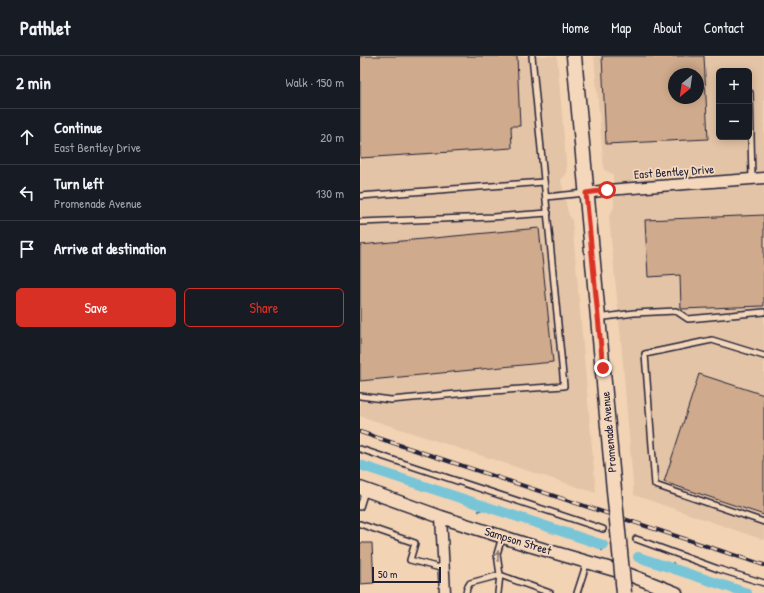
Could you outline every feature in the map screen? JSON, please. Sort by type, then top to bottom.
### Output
[{"type":"main road","name":"Promenade Avenue","points":[[574,56],[624,593]]},
{"type":"street","name":"East Bentley Drive","points":[[586,193],[607,190],[764,178]]},
{"type":"street","name":"Sampson Street","points":[[362,489],[441,518],[625,573],[676,593]]},
{"type":"street","points":[[441,518],[445,593]]},
{"type":"lane","points":[[360,396],[391,400],[564,386],[532,56]]},
{"type":"lane","points":[[750,104],[752,179]]},
{"type":"lane","points":[[360,196],[544,182]]},
{"type":"lane","points":[[546,197],[586,193]]},
{"type":"lane","points":[[360,222],[493,217],[548,213]]},
{"type":"lane","points":[[598,318],[634,313],[676,311],[688,319],[764,312]]},
{"type":"lane","points":[[764,356],[712,340],[645,354],[654,485],[764,522]]},
{"type":"lane","points":[[360,449],[603,529]]},
{"type":"lane","points":[[360,507],[362,489]]},
{"type":"lane","points":[[360,524],[415,543],[410,560],[444,570]]},
{"type":"lane","points":[[498,593],[500,575],[497,554],[502,537]]},
{"type":"lane","points":[[636,539],[718,569],[764,583]]},
{"type":"lane","points":[[576,593],[587,562]]},
{"type":"lane","points":[[466,593],[470,583],[500,575],[550,593]]},
{"type":"shaded area","points":[[360,56],[557,56],[567,173],[561,180],[568,213],[572,220],[596,493],[360,416]]},
{"type":"shaded area","points":[[594,56],[764,56],[764,540],[634,495],[609,217],[614,207],[613,174],[604,170]]},
{"type":"building","points":[[360,56],[517,56],[520,126],[511,126],[512,148],[360,158]]},
{"type":"building","points":[[602,56],[704,56],[708,139],[606,144]]},
{"type":"building","points":[[764,215],[764,306],[681,309],[680,275],[648,277],[645,220]]},
{"type":"building","points":[[539,228],[553,362],[360,381],[360,245]]},
{"type":"building","points":[[699,374],[764,395],[764,515],[664,482]]},
{"type":"building","points":[[360,543],[372,543],[374,583],[360,584]]},
{"type":"waterway","points":[[360,465],[603,545]]},
{"type":"waterway","points":[[479,511],[485,506]]},
{"type":"waterway","points":[[602,545],[602,550]]},
{"type":"waterway","points":[[638,557],[747,593]]},
{"type":"waterway","points":[[673,563],[674,569]]},
{"type":"railway","points":[[360,432],[764,565]]},
{"type":"route","points":[[603,368],[586,193],[607,190]]}]
